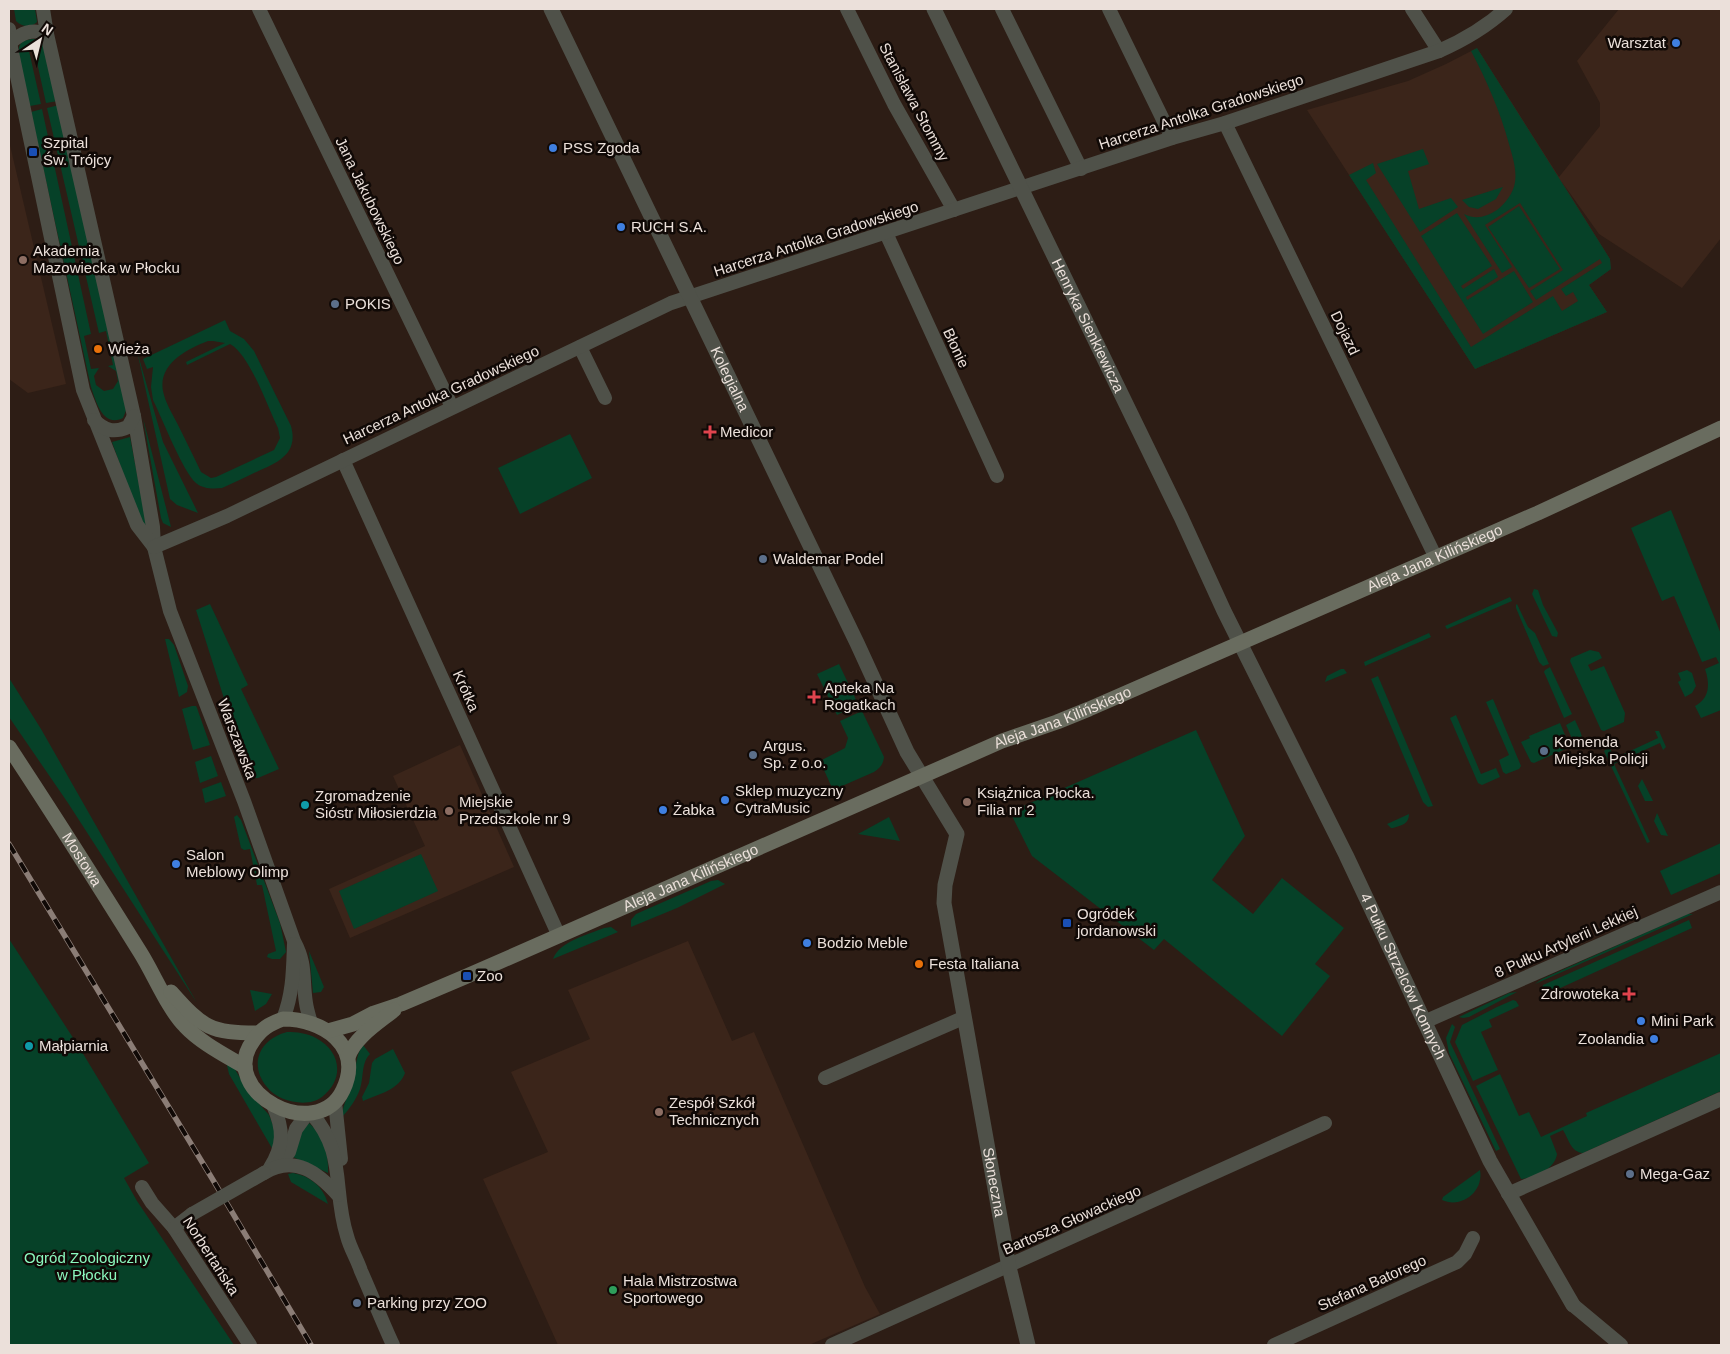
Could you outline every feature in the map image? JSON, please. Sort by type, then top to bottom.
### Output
[{"type":"main road","name":"Aleja Jana Kilińskiego","points":[[328,1031],[353,1024],[374,1013],[401,1004],[922,776],[1002,742],[1081,712],[1538,513],[1721,428]]},
{"type":"main road","name":"Mostowa","points":[[9,747],[60,824],[153,972],[171,1007],[185,1026],[198,1037],[245,1067]]},
{"type":"main road","name":"Mostowa","points":[[153,972],[200,1023],[230,1033],[259,1033]]},
{"type":"main road","name":"Aleja Jana Kilińskiego","points":[[348,1057],[350,1051],[362,1036],[401,1004]]},
{"type":"main road","points":[[283,1019],[311,1023],[328,1031],[340,1042],[348,1057],[349,1070],[347,1081],[335,1102],[309,1114],[287,1110],[273,1105],[266,1100],[253,1088],[245,1067],[247,1050],[266,1026],[283,1019]]},
{"type":"street","points":[[42,9],[134,416],[153,527],[154,547]]},
{"type":"street","name":"Jana Jakubowskiego","points":[[259,9],[452,407]]},
{"type":"street","name":"Kolegialna","points":[[551,9],[853,634],[907,752],[957,834]]},
{"type":"street","name":"Stanisława Stommy","points":[[847,9],[894,104],[954,210]]},
{"type":"street","name":"Henryka Sienkiewicza","points":[[934,9],[1240,643]]},
{"type":"street","points":[[1002,9],[1081,169]]},
{"type":"street","points":[[1109,9],[1172,138]]},
{"type":"street","points":[[1412,9],[1440,51]]},
{"type":"street","name":"Harcerza Antolka Gradowskiego","points":[[154,547],[227,516],[671,303],[1440,51],[1463,41],[1506,9]]},
{"type":"street","points":[[47,34],[30,32],[9,36],[15,102],[83,390],[137,525],[154,547]]},
{"type":"street","name":"Dojazd","points":[[1225,123],[1436,558]]},
{"type":"street","name":"Błonie","points":[[886,233],[997,476]]},
{"type":"street","points":[[580,347],[605,398]]},
{"type":"street","points":[[94,419],[108,431],[119,431],[128,427],[134,416]]},
{"type":"street","name":"Krótka","points":[[343,460],[559,936]]},
{"type":"street","name":"Warszawska","points":[[154,547],[170,611],[248,810],[292,930],[294,941],[291,994],[290,1003],[283,1019]]},
{"type":"street","name":"4 Pułku Strzelców Konnych","points":[[1240,643],[1346,855],[1490,1161],[1573,1305]]},
{"type":"street","name":"Słoneczna","points":[[957,834],[945,886],[944,903],[963,1018],[1009,1267],[1028,1345]]},
{"type":"street","name":"8 Pułku Artylerii Lekkiej","points":[[1424,1022],[1721,892]]},
{"type":"street","name":"Warszawska","points":[[294,941],[301,954],[304,967],[306,1005],[311,1023]]},
{"type":"street","points":[[825,1078],[963,1018]]},
{"type":"street","points":[[1508,1194],[1721,1099]]},
{"type":"street","points":[[335,1102],[336,1124],[342,1157],[338,1172]]},
{"type":"street","points":[[271,1169],[282,1140],[279,1117],[273,1105]]},
{"type":"street","points":[[174,1228],[192,1214],[271,1169],[289,1152],[296,1129],[309,1114],[325,1130],[329,1138],[338,1172],[338,1195],[347,1236],[393,1345]]},
{"type":"street","name":"Bartosza Głowackiego","points":[[832,1345],[1009,1267],[1325,1123]]},
{"type":"street","points":[[271,1169],[293,1166],[308,1169],[323,1179],[338,1195]]},
{"type":"street","name":"Norbertańska","points":[[142,1186],[152,1203],[174,1228],[250,1345]]},
{"type":"street","name":"Stefana Batorego","points":[[1274,1345],[1456,1262],[1465,1254],[1474,1238]]},
{"type":"street","points":[[1573,1305],[1621,1345]]},
{"type":"shaded area","points":[[1619,9],[1721,10],[1721,238],[1682,288],[1599,234],[1562,182],[1610,259],[1611,269],[1589,285],[1607,312],[1475,369],[1307,110],[1408,81],[1477,48],[1559,177],[1600,126],[1600,103],[1577,61]]},
{"type":"shaded area","name":"Akademia Mazowiecka w Płocku","points":[[9,141],[66,384],[28,393],[9,379]]},
{"type":"shaded area","name":"Miejskie Przedszkole nr 9","points":[[460,745],[514,867],[350,938],[329,889],[425,846],[393,776]]},
{"type":"shaded area","name":"Zespół Szkół Technicznych","points":[[688,941],[732,1041],[754,1032],[865,1287],[880,1314],[809,1345],[558,1345],[483,1179],[548,1152],[511,1072],[590,1039],[568,990]]},
{"type":"green space","points":[[14,9],[35,9],[37,22],[29,26],[21,25],[16,21]]},
{"type":"green space","points":[[36,39],[44,46],[58,101],[46,103],[34,49],[29,51],[41,104],[30,106],[21,67],[19,47],[23,41]]},
{"type":"green space","points":[[1477,48],[1610,259],[1611,269],[1589,285],[1607,312],[1475,369],[1349,175],[1373,163],[1376,173],[1366,180],[1471,347],[1553,296],[1562,311],[1578,301],[1573,292],[1566,296],[1561,289],[1602,263],[1600,259],[1536,300],[1530,291],[1563,270],[1520,203],[1485,225],[1512,267],[1502,273],[1464,214],[1481,217],[1497,210],[1511,194],[1515,177],[1513,157],[1502,120],[1488,85],[1471,51]]},
{"type":"green space","points":[[59,105],[127,408],[123,418],[116,420],[105,417],[101,412],[91,387],[31,112],[42,109],[91,334],[84,336],[91,369],[99,368],[94,376],[96,385],[104,391],[113,389],[118,381],[116,371],[108,366],[113,365],[106,331],[99,333],[47,108]]},
{"type":"green space","points":[[1423,149],[1429,164],[1408,171],[1419,209],[1451,198],[1458,207],[1420,232],[1377,164]]},
{"type":"green space","points":[[1503,187],[1496,199],[1478,209],[1469,207],[1462,200]]},
{"type":"green space","points":[[1519,206],[1560,269],[1529,288],[1488,227]]},
{"type":"green space","points":[[1457,213],[1492,266],[1461,286],[1463,289],[1494,269],[1498,277],[1466,297],[1467,300],[1514,271],[1533,302],[1483,334],[1421,236]]},
{"type":"green space","points":[[225,320],[230,331],[244,339],[254,351],[291,426],[293,436],[289,451],[284,457],[270,466],[222,488],[208,488],[199,485],[185,468],[153,400],[151,387],[153,367],[147,369],[143,359]],"holes":[[[213,341],[225,343],[186,362],[187,365],[230,344],[237,350],[251,370],[278,428],[280,438],[274,450],[211,478],[201,472],[167,403],[163,391],[163,381],[170,365],[183,353],[200,344]]]},
{"type":"green space","points":[[137,351],[163,442],[198,513],[177,505],[170,499]]},
{"type":"green space","points":[[143,418],[171,527],[163,523],[161,518]]},
{"type":"green space","points":[[570,434],[592,478],[520,514],[498,468]]},
{"type":"green space","points":[[130,437],[147,526],[145,528],[134,504],[112,442]]},
{"type":"green space","points":[[1671,510],[1721,634],[1721,710],[1701,718],[1695,706],[1704,699],[1708,690],[1705,669],[1719,663],[1716,657],[1702,662],[1674,596],[1662,601],[1631,528]]},
{"type":"green space","points":[[1534,589],[1538,590],[1543,605],[1558,633],[1557,637],[1552,636],[1532,594]]},
{"type":"green space","points":[[1510,597],[1512,601],[1447,629],[1445,626]]},
{"type":"green space","points":[[210,604],[248,685],[241,689],[279,769],[258,778],[252,775],[227,708],[196,610]]},
{"type":"green space","points":[[1517,604],[1528,627],[1535,633],[1549,664],[1543,666],[1539,662],[1516,608]]},
{"type":"green space","points":[[1429,633],[1431,637],[1365,666],[1364,662]]},
{"type":"green space","points":[[165,639],[169,639],[174,645],[188,686],[187,692],[179,697]]},
{"type":"green space","points":[[1590,650],[1599,652],[1602,658],[1588,665],[1591,671],[1604,666],[1625,713],[1624,722],[1604,731],[1601,730],[1570,661],[1571,658]]},
{"type":"green space","points":[[839,664],[858,704],[837,715],[817,674]]},
{"type":"green space","points":[[1550,667],[1572,714],[1564,718],[1544,672]]},
{"type":"green space","points":[[1344,669],[1347,673],[1325,682],[1327,676]]},
{"type":"green space","points":[[1687,670],[1692,673],[1696,686],[1692,693],[1685,697],[1678,682],[1681,680],[1678,673]]},
{"type":"green space","points":[[1378,676],[1433,806],[1428,807],[1423,802],[1371,679]]},
{"type":"green space","points":[[9,678],[41,729],[197,1003],[68,803],[9,717]]},
{"type":"green space","points":[[1493,699],[1521,766],[1519,769],[1506,774],[1503,772],[1499,760],[1509,755],[1486,702]]},
{"type":"green space","points":[[192,706],[197,708],[210,745],[193,750],[182,709]]},
{"type":"green space","points":[[862,711],[884,757],[883,762],[880,768],[874,772],[833,790],[820,761],[845,748],[848,738],[840,721]]},
{"type":"green space","points":[[1456,715],[1481,774],[1496,768],[1500,777],[1482,785],[1478,783],[1450,718]]},
{"type":"green space","points":[[1575,720],[1582,739],[1582,743],[1577,750],[1566,725]]},
{"type":"green space","points":[[1560,723],[1570,747],[1534,763],[1531,762],[1521,742],[1530,738],[1529,736]]},
{"type":"green space","points":[[1196,730],[1245,836],[1212,880],[1253,914],[1282,878],[1344,928],[1315,964],[1330,976],[1282,1036],[1164,939],[1154,950],[1032,856],[1010,812]]},
{"type":"green space","points":[[1655,731],[1659,731],[1666,747],[1663,750],[1660,743],[1614,764],[1650,842],[1647,843],[1604,751],[1609,747],[1615,758],[1658,738]]},
{"type":"green space","points":[[211,756],[218,776],[200,783],[195,762]]},
{"type":"green space","points":[[1642,779],[1653,801],[1645,801],[1638,786]]},
{"type":"green space","points":[[221,782],[226,796],[205,803],[202,789]]},
{"type":"green space","points":[[1657,813],[1668,836],[1661,835],[1654,821]]},
{"type":"green space","points":[[1409,814],[1408,820],[1402,825],[1391,828],[1387,824]]},
{"type":"green space","points":[[237,815],[241,820],[280,923],[286,952],[280,959],[267,957],[268,954],[276,951],[262,885],[257,885],[250,849],[244,850],[241,848],[234,817]]},
{"type":"green space","points":[[889,817],[900,841],[858,834]]},
{"type":"green space","points":[[1721,843],[1721,873],[1671,895],[1660,871]]},
{"type":"green space","points":[[421,854],[438,891],[354,929],[339,891]]},
{"type":"green space","points":[[718,880],[725,884],[677,908],[631,927],[631,920],[636,914],[711,881]]},
{"type":"green space","points":[[1687,914],[1693,914],[1535,984],[1542,979]]},
{"type":"green space","points":[[1689,920],[1692,928],[1545,995],[1542,988],[1543,985]]},
{"type":"green space","points":[[611,927],[618,932],[553,959],[562,948],[575,939]]},
{"type":"green space","name":"Ogród Zoologiczny w Płocku","points":[[9,939],[79,1047],[149,1163],[124,1178],[137,1201],[234,1345],[9,1345]]},
{"type":"green space","points":[[309,951],[324,987],[321,992],[313,993]]},
{"type":"green space","points":[[250,990],[272,994],[266,1004],[255,1011]]},
{"type":"green space","points":[[1517,992],[1469,1017],[1459,1017],[1509,993]]},
{"type":"green space","points":[[1513,1000],[1519,1006],[1489,1020],[1492,1027],[1481,1032],[1498,1070],[1473,1081],[1455,1042],[1462,1025]]},
{"type":"green space","points":[[1452,1024],[1455,1027],[1450,1042],[1500,1149],[1496,1151],[1449,1053],[1446,1038]]},
{"type":"green space","points":[[287,1032],[302,1033],[316,1038],[331,1050],[335,1058],[337,1074],[334,1082],[322,1097],[316,1100],[301,1103],[286,1100],[272,1092],[261,1078],[258,1070],[258,1061],[264,1046],[278,1035]]},
{"type":"green space","points":[[363,1045],[370,1054],[364,1066],[360,1089],[357,1097],[342,1117],[353,1083],[358,1054]]},
{"type":"green space","points":[[393,1049],[405,1073],[402,1079],[388,1091],[363,1101],[362,1097],[369,1083],[372,1063],[375,1059]]},
{"type":"green space","points":[[1721,1053],[1721,1091],[1583,1153],[1573,1148],[1563,1130],[1550,1136],[1557,1154],[1552,1164],[1538,1175],[1521,1179],[1476,1086],[1500,1074],[1519,1116],[1529,1112],[1541,1137],[1587,1116],[1586,1113]]},
{"type":"green space","points":[[226,1061],[233,1066],[247,1090],[269,1115],[275,1130],[273,1150],[229,1074]]},
{"type":"green space","points":[[309,1123],[318,1133],[324,1145],[328,1173],[293,1157],[303,1129]]},
{"type":"green space","points":[[1480,1170],[1479,1185],[1470,1196],[1457,1202],[1442,1200],[1443,1197]]},
{"type":"green space","points":[[293,1173],[310,1179],[315,1183],[323,1192],[328,1204],[291,1182],[288,1174]]},
{"type":"railway","points":[[9,844],[311,1345]]},
{"type":"place","name":"Warsztat","points":[[1676,43]]},
{"type":"place","name":"PSS Zgoda","points":[[553,148]]},
{"type":"place","name":"Szpital Św. Trójcy","points":[[33,152]]},
{"type":"place","name":"RUCH S.A.","points":[[621,227]]},
{"type":"place","name":"Akademia Mazowiecka w Płocku","points":[[23,260]]},
{"type":"place","name":"POKIS","points":[[335,304]]},
{"type":"place","name":"Wieża","points":[[98,349]]},
{"type":"place","name":"Medicor","points":[[710,432]]},
{"type":"place","name":"Waldemar Podel","points":[[763,559]]},
{"type":"place","name":"Apteka Na Rogatkach","points":[[814,697]]},
{"type":"place","name":"Komenda Miejska Policji","points":[[1544,751]]},
{"type":"place","name":"Argus. Sp. z o.o.","points":[[753,755]]},
{"type":"place","name":"Sklep muzyczny CytraMusic","points":[[725,800]]},
{"type":"place","name":"Książnica Płocka. Filia nr 2","points":[[967,802]]},
{"type":"place","name":"Zgromadzenie Sióstr Miłosierdzia","points":[[305,805]]},
{"type":"place","name":"Żabka","points":[[663,810]]},
{"type":"place","name":"Miejskie Przedszkole nr 9","points":[[449,811]]},
{"type":"place","name":"Salon Meblowy Olimp","points":[[176,864]]},
{"type":"place","name":"Ogródek jordanowski","points":[[1067,923]]},
{"type":"place","name":"Bodzio Meble","points":[[807,943]]},
{"type":"place","name":"Festa Italiana","points":[[919,964]]},
{"type":"place","name":"Zoo","points":[[467,976]]},
{"type":"place","name":"Zdrowoteka","points":[[1629,994]]},
{"type":"place","name":"Mini Park","points":[[1641,1021]]},
{"type":"place","name":"Zoolandia","points":[[1654,1039]]},
{"type":"place","name":"Małpiarnia","points":[[29,1046]]},
{"type":"place","name":"Zespół Szkół Technicznych","points":[[659,1112]]},
{"type":"place","name":"Mega-Gaz","points":[[1630,1174]]},
{"type":"place","name":"Hala Mistrzostwa Sportowego","points":[[613,1290]]},
{"type":"place","name":"Parking przy ZOO","points":[[357,1303]]}]
